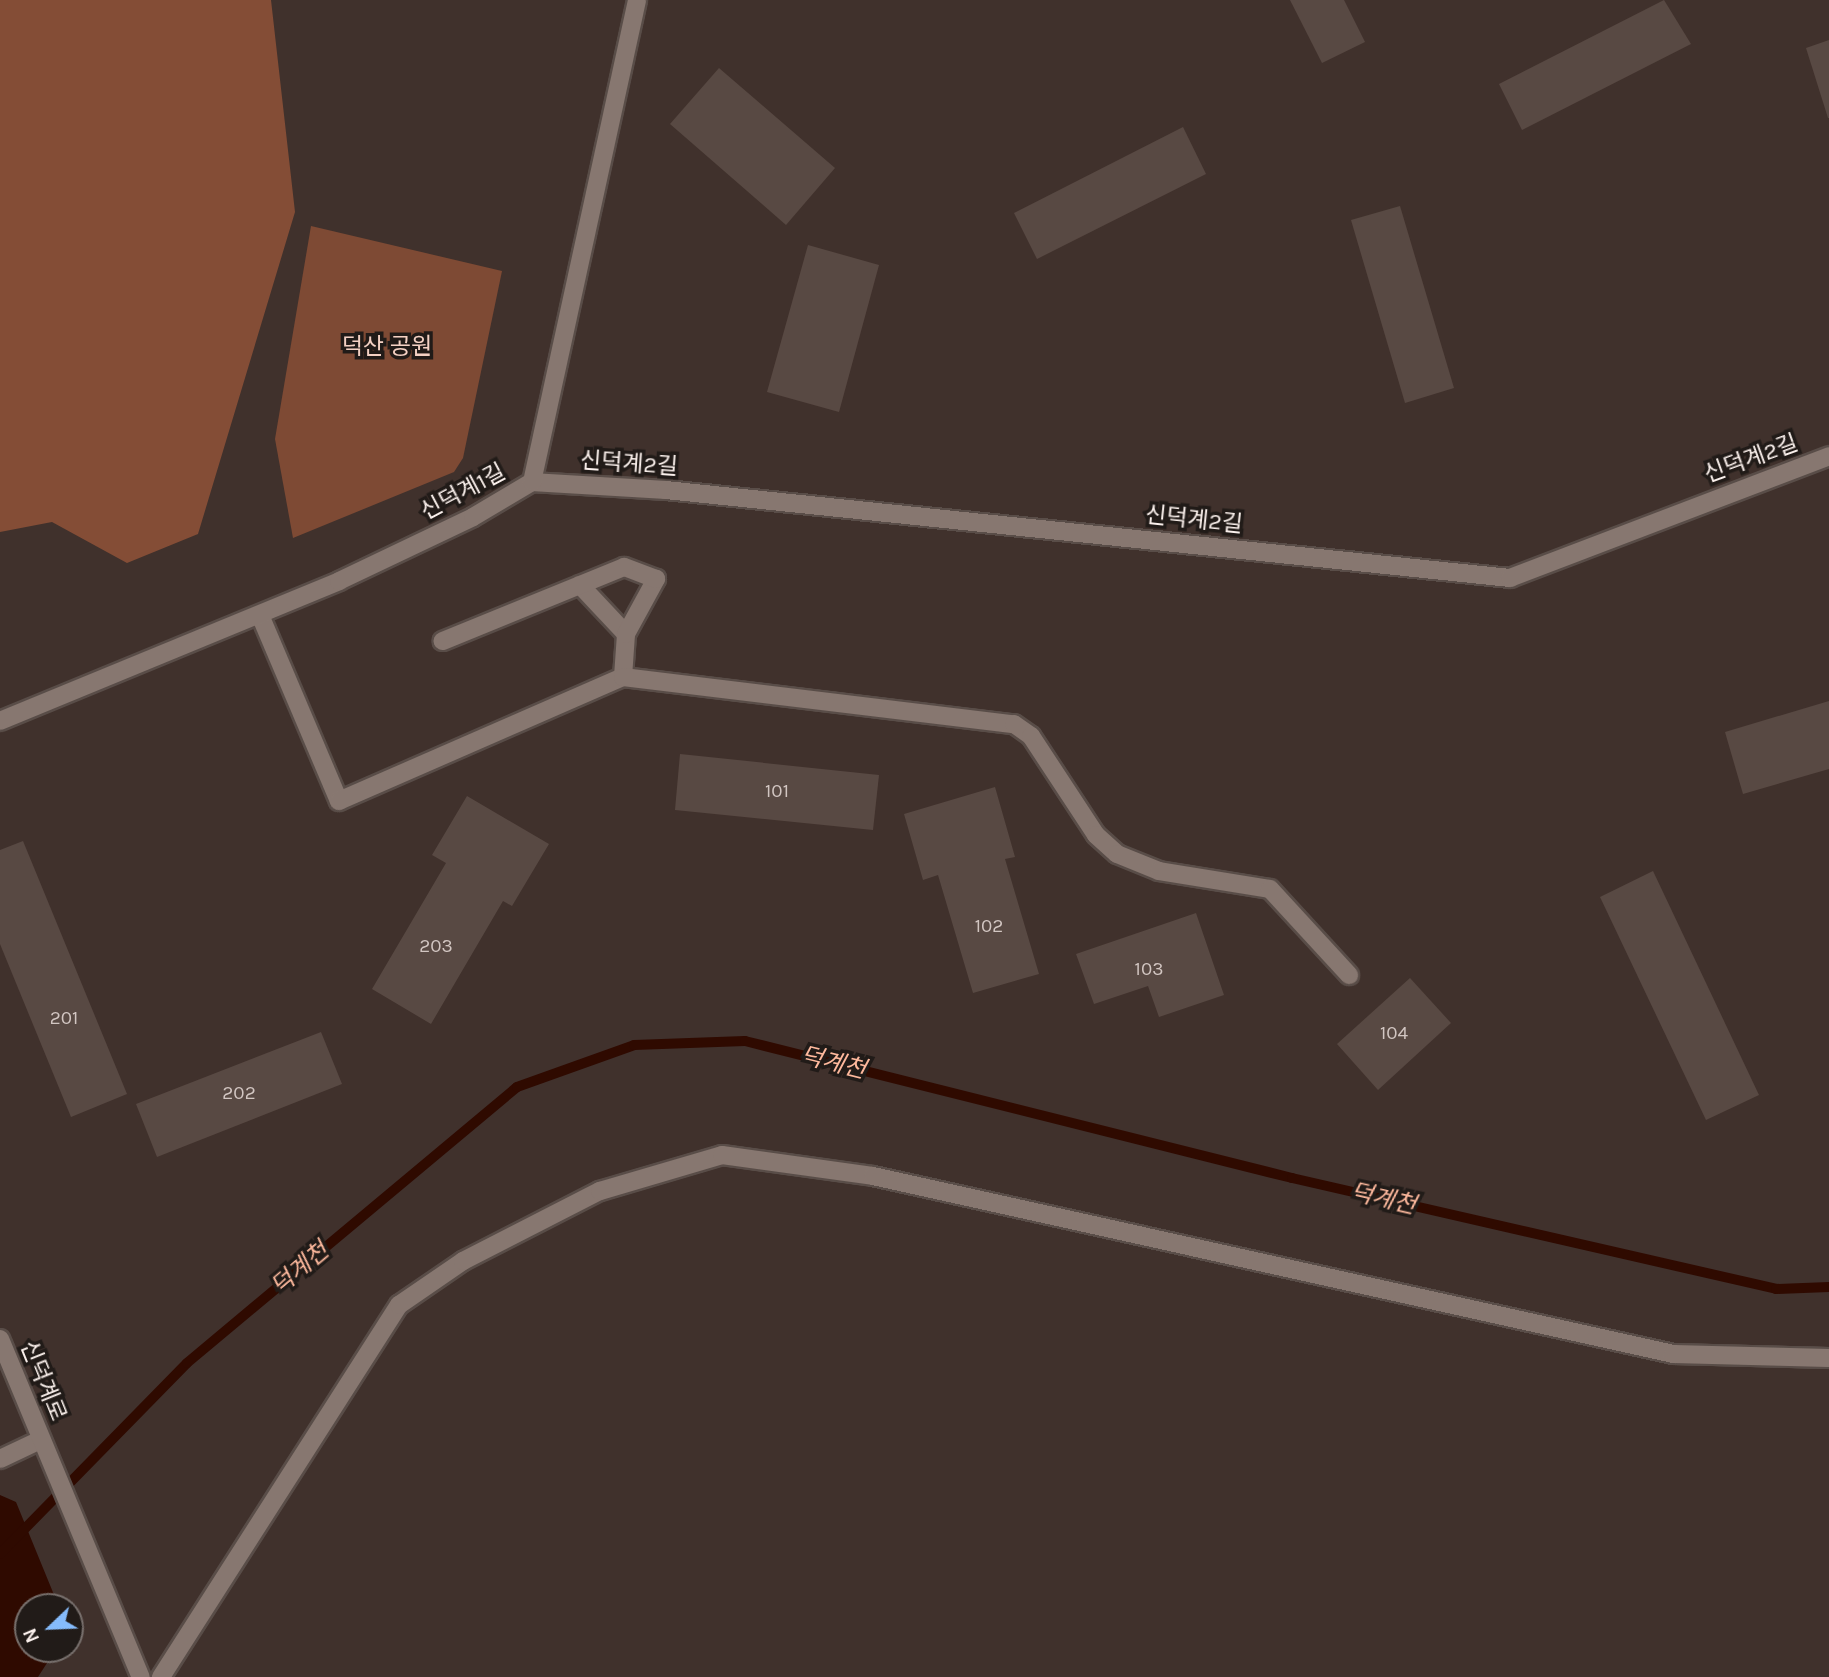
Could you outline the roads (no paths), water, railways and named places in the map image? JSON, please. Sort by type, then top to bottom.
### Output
[{"type":"street","name":"신덕계1길","points":[[0,721],[260,615],[473,517],[532,482],[637,0]]},
{"type":"street","name":"신덕계2길","points":[[532,482],[666,490],[1510,578],[1829,456]]},
{"type":"street","points":[[443,641],[624,567],[656,579],[626,634],[623,677]]},
{"type":"street","points":[[580,585],[626,634]]},
{"type":"street","points":[[260,615],[339,801],[623,677],[1014,724],[1031,736],[1096,835],[1117,854],[1159,871],[1270,889],[1349,975]]},
{"type":"street","points":[[161,1677],[400,1305],[463,1261],[600,1191],[722,1155],[873,1176],[1674,1354],[1829,1358]]},
{"type":"street","name":"신덕계로","points":[[0,1339],[113,1619],[141,1677]]},
{"type":"street","points":[[0,1459],[40,1440]]},
{"type":"waterway","name":"덕계천","points":[[0,1554],[187,1363],[517,1087],[634,1045],[745,1041],[1292,1178],[1776,1289],[1829,1287]]},
{"type":"park label","name":"덕산 공원","points":[[387,347]]}]
